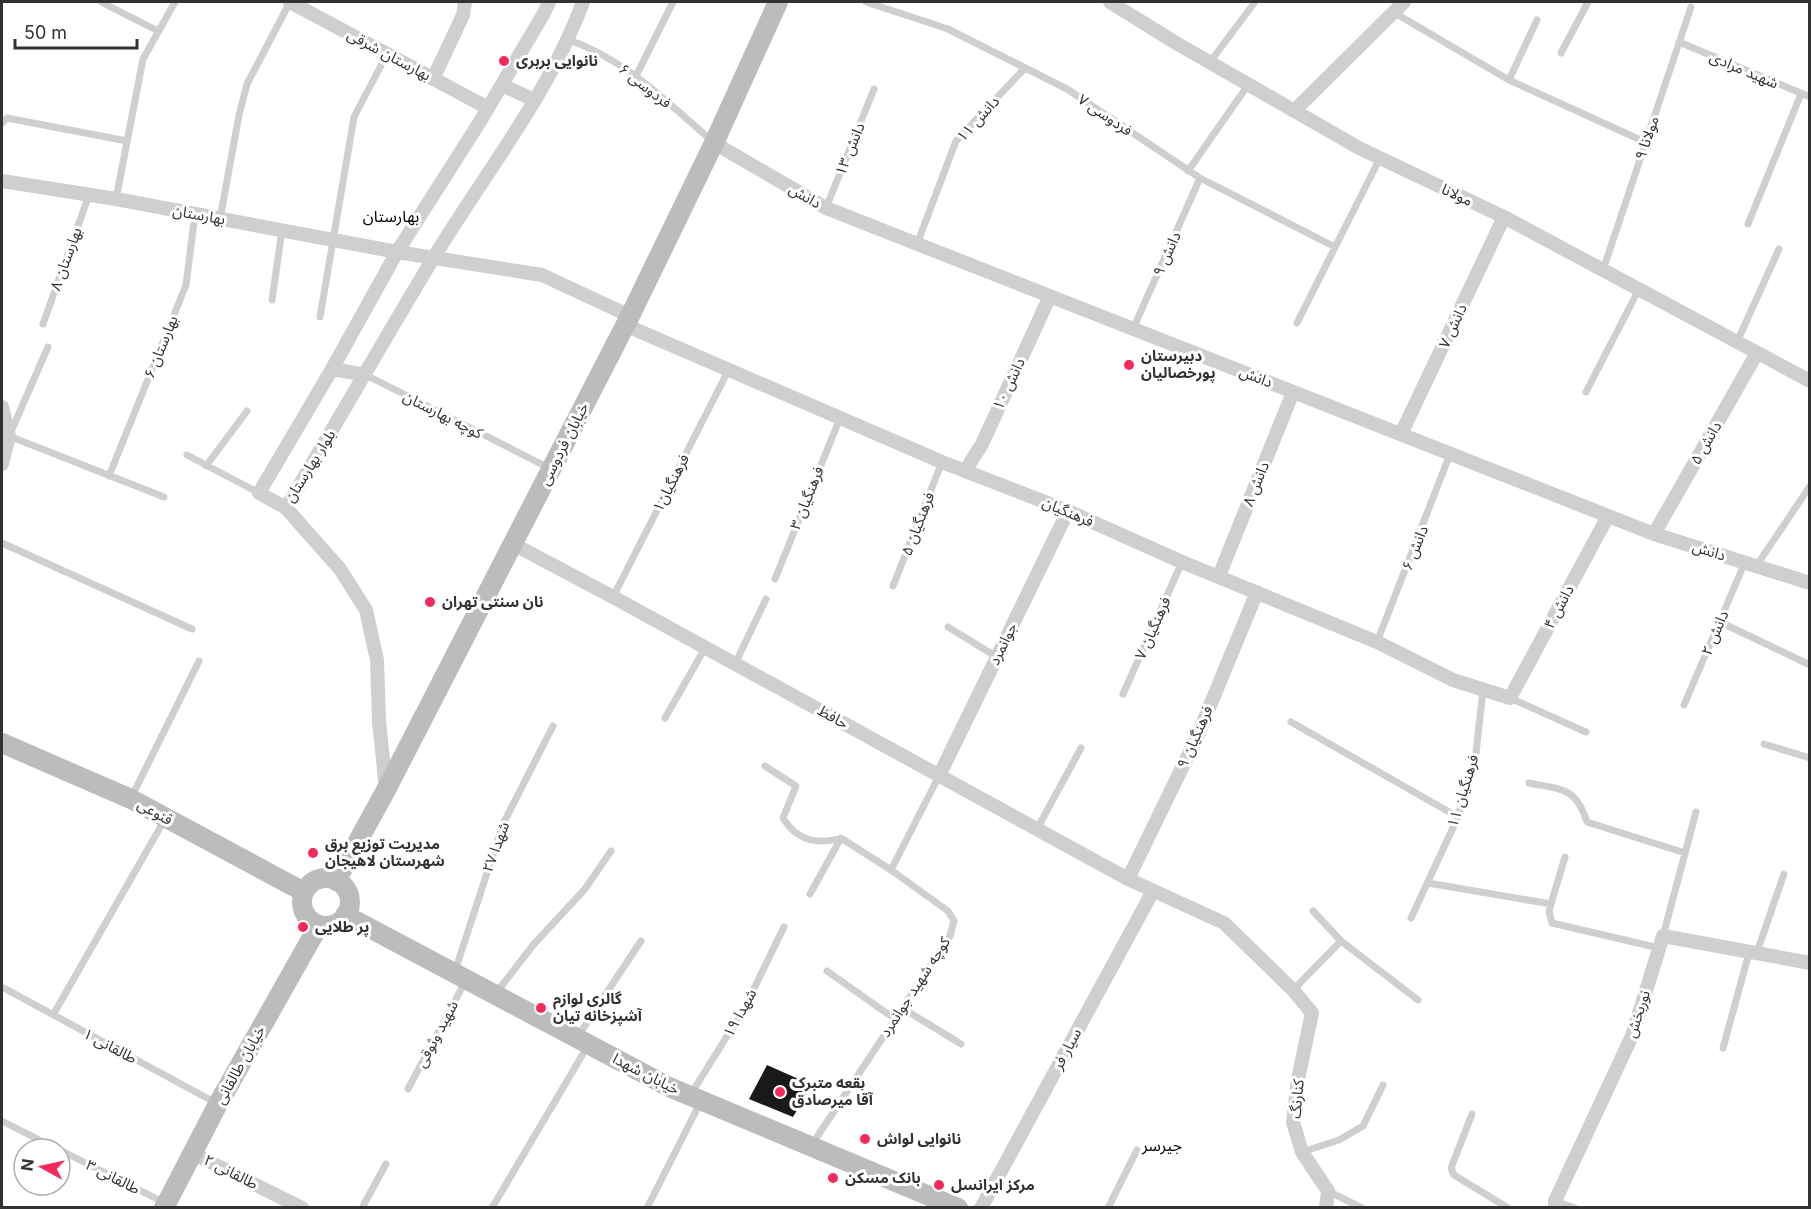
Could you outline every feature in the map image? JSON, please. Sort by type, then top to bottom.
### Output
[{"type":"main road","name":"خیابان فردوسی","points":[[336,881],[386,790],[627,321],[714,143],[778,2]]},
{"type":"main road","name":"قنوعی","points":[[2,743],[131,799],[304,892]]},
{"type":"main road","points":[[329,878],[336,881],[343,885],[349,900],[345,915],[333,925],[319,925],[312,922],[302,904],[304,892],[315,881],[329,878]]},
{"type":"main road","name":"خیابان شهدا","points":[[345,915],[669,1087],[811,1146],[932,1202],[958,1208]]},
{"type":"main road","name":"خیابان طالقانی","points":[[165,1206],[218,1104],[319,925]]},
{"type":"street","name":"بهارستان شرقی","points":[[290,2],[488,108]]},
{"type":"street","points":[[433,79],[463,15],[465,2]]},
{"type":"street","name":"بلوار بهارستان","points":[[549,2],[502,85],[397,252],[259,493],[286,508],[434,257],[534,100],[569,40],[583,2]]},
{"type":"street","name":"مولانا","points":[[1112,2],[1248,85],[1380,158],[1504,217],[1809,381]]},
{"type":"street","points":[[1294,111],[1404,2]]},
{"type":"street","points":[[502,85],[534,100]]},
{"type":"street","name":"دانش","points":[[714,143],[826,208],[1654,534],[1809,583]]},
{"type":"street","name":"بهارستان","points":[[2,181],[116,199],[434,257]]},
{"type":"street","name":"دانش ۷","points":[[1401,434],[1504,217]]},
{"type":"street","name":"فرهنگیان","points":[[434,257],[542,275],[627,321],[840,418],[942,462],[1068,511],[1182,562],[1377,642],[1453,680],[1510,698]]},
{"type":"street","name":"دانش ۱۰","points":[[965,471],[982,444],[1050,296]]},
{"type":"street","name":"دانش ۵","points":[[1654,534],[1757,353]]},
{"type":"street","name":"کوچه بهارستان","points":[[332,369],[366,375]]},
{"type":"street","name":"دانش ۸","points":[[1219,576],[1293,392]]},
{"type":"street","points":[[2,407],[9,436],[2,464]]},
{"type":"street","points":[[286,508],[340,569],[366,610],[377,660],[379,721],[386,790]]},
{"type":"street","name":"جوانمرد","points":[[939,776],[1068,511]]},
{"type":"street","name":"دانش ۴","points":[[1510,698],[1608,516]]},
{"type":"street","name":"حافظ","points":[[513,544],[1153,891]]},
{"type":"street","name":"فرهنگیان ۹","points":[[1128,879],[1197,737],[1257,592]]},
{"type":"street","name":"کنارنگ","points":[[1153,891],[1224,923],[1293,990],[1312,1013],[1298,1079],[1293,1122],[1302,1152],[1328,1191]]},
{"type":"street","name":"سیار فر","points":[[981,1208],[1153,891]]},
{"type":"street","points":[[1661,942],[1809,963]]},
{"type":"street","name":"نوربخش","points":[[1555,1204],[1632,1036],[1661,942]]},
{"type":"street","name":"طالقانی ۲","points":[[192,1153],[302,1208]]},
{"type":"street","points":[[1326,1208],[1328,1191]]},
{"type":"lane","points":[[100,2],[158,32]]},
{"type":"lane","points":[[116,199],[143,59],[175,2]]},
{"type":"lane","points":[[220,219],[247,84],[290,2]]},
{"type":"lane","points":[[636,76],[673,2]]},
{"type":"lane","name":"فردوسی ۷","points":[[866,2],[948,29],[1067,89],[1188,171],[1335,247]]},
{"type":"lane","points":[[1210,62],[1255,2]]},
{"type":"lane","points":[[1561,53],[1588,2]]},
{"type":"lane","name":"مولانا ۹","points":[[1603,270],[1691,7]]},
{"type":"lane","points":[[1393,12],[1509,80],[1645,142]]},
{"type":"lane","points":[[1509,80],[1537,20]]},
{"type":"lane","name":"فردوسی ۶","points":[[569,40],[592,48],[636,76],[714,143]]},
{"type":"lane","name":"شهید مرادی","points":[[1679,42],[1809,97]]},
{"type":"lane","points":[[320,317],[354,117],[387,54]]},
{"type":"lane","name":"دانش ۱۱","points":[[917,244],[956,141],[1024,69]]},
{"type":"lane","points":[[1188,171],[1248,85]]},
{"type":"lane","name":"دانش ۱۳","points":[[826,208],[874,89]]},
{"type":"lane","points":[[1748,224],[1801,94]]},
{"type":"lane","points":[[2,123],[7,118],[127,141]]},
{"type":"lane","points":[[1297,323],[1380,158]]},
{"type":"lane","name":"دانش ۹","points":[[1133,329],[1200,178]]},
{"type":"lane","name":"بهارستان ۸","points":[[43,324],[89,195]]},
{"type":"lane","name":"بهارستان ۶","points":[[109,476],[186,285],[195,214]]},
{"type":"lane","points":[[272,300],[282,230]]},
{"type":"lane","points":[[1737,342],[1779,249]]},
{"type":"lane","points":[[1586,392],[1639,289]]},
{"type":"lane","points":[[48,347],[9,436],[164,497]]},
{"type":"lane","name":"فرهنگیان۱","points":[[613,597],[729,369]]},
{"type":"lane","name":"کوچه بهارستان","points":[[366,375],[551,470]]},
{"type":"lane","points":[[206,466],[247,411]]},
{"type":"lane","name":"فرهنگیان ۳","points":[[775,579],[840,418]]},
{"type":"lane","name":"دانش ۶","points":[[1377,642],[1450,453]]},
{"type":"lane","points":[[187,455],[259,493]]},
{"type":"lane","name":"فرهنگیان ۵","points":[[893,586],[942,462]]},
{"type":"lane","name":"دانش ۲","points":[[1684,705],[1720,622],[1751,563],[1809,486]]},
{"type":"lane","points":[[2,543],[192,628]]},
{"type":"lane","name":"فرهنگیان ۷","points":[[1123,694],[1182,562]]},
{"type":"lane","points":[[735,664],[766,599]]},
{"type":"lane","points":[[1720,622],[1809,665]]},
{"type":"lane","points":[[948,627],[997,657]]},
{"type":"lane","points":[[664,718],[705,648]]},
{"type":"lane","points":[[131,799],[198,661]]},
{"type":"lane","name":"فرهنگیان ۱۱","points":[[1411,918],[1458,817],[1476,753],[1483,690]]},
{"type":"lane","points":[[1510,698],[1586,732]]},
{"type":"lane","points":[[1291,722],[1458,817]]},
{"type":"lane","name":"۲۷ شهدا","points":[[460,977],[503,824],[553,726]]},
{"type":"lane","points":[[1764,744],[1809,758]]},
{"type":"lane","points":[[1037,829],[1081,748]]},
{"type":"lane","points":[[765,766],[796,786],[783,818],[790,830],[814,841],[829,842],[842,838]]},
{"type":"lane","points":[[842,838],[891,870],[939,776]]},
{"type":"lane","points":[[1529,783],[1568,791],[1581,806],[1587,822],[1685,853]]},
{"type":"lane","name":"نوربخش","points":[[1661,942],[1696,812]]},
{"type":"lane","points":[[53,1015],[165,819]]},
{"type":"lane","points":[[810,894],[842,838]]},
{"type":"lane","points":[[495,995],[534,944],[585,889],[611,852]]},
{"type":"lane","points":[[1565,857],[1551,904],[1552,923],[1661,942]]},
{"type":"lane","name":"کوچه شهید جوانمرد","points":[[811,1146],[950,936],[954,921],[948,911],[891,870]]},
{"type":"lane","points":[[1723,1048],[1753,954],[1784,874]]},
{"type":"lane","points":[[1428,883],[1551,904]]},
{"type":"lane","points":[[1313,911],[1341,941],[1418,1000]]},
{"type":"lane","name":"شهدا ۱۹","points":[[647,1208],[696,1098],[744,1009],[784,927]]},
{"type":"lane","points":[[492,1208],[641,941]]},
{"type":"lane","points":[[1293,990],[1341,941]]},
{"type":"lane","points":[[827,971],[895,1019]]},
{"type":"lane","name":"شهید وثوقی","points":[[408,1089],[460,977]]},
{"type":"lane","name":"طالقانی ۱","points":[[2,987],[218,1104]]},
{"type":"lane","points":[[902,1008],[961,1044]]},
{"type":"lane","points":[[1302,1152],[1339,1140],[1363,1126],[1383,1085]]},
{"type":"lane","points":[[1472,1114],[1451,1168],[1454,1175],[1508,1208]]},
{"type":"lane","name":"طالقانی ۳","points":[[2,1121],[33,1137]]},
{"type":"lane","points":[[1107,1208],[1137,1150]]},
{"type":"lane","name":"طالقانی ۳","points":[[72,1157],[165,1206]]},
{"type":"lane","points":[[362,1208],[386,1164]]},
{"type":"lane","points":[[1328,1191],[1362,1208]]},
{"type":"lane","points":[[1555,1204],[1575,1208]]},
{"type":"building","name":"بقعه متبرک آقا میرصادق","points":[[767,1065],[812,1085],[793,1117],[749,1099]]},
{"type":"place","name":"نانوایی بربری","points":[[504,61]]},
{"type":"place","name":"دبیرستان پورخصالیان","points":[[1129,365]]},
{"type":"place","name":"نان سنتی تهران","points":[[430,602]]},
{"type":"place","name":"مدیریت توزیع برق شهرستان لاهیجان","points":[[313,853]]},
{"type":"place","name":"پر طلایی","points":[[303,927]]},
{"type":"place","name":"گالری لوازم آشپزخانه تیان","points":[[541,1008]]},
{"type":"place","name":"بقعه متبرک آقا میرصادق","points":[[780,1092]]},
{"type":"place","name":"نانوایی لواش","points":[[865,1139]]},
{"type":"place","name":"بانک مسکن","points":[[833,1178]]},
{"type":"place","name":"مرکز ایرانسل","points":[[939,1185]]},
{"type":"district","name":"بهارستان","points":[[391,216]]},
{"type":"district","name":"جیرسر","points":[[1162,1145]]}]
